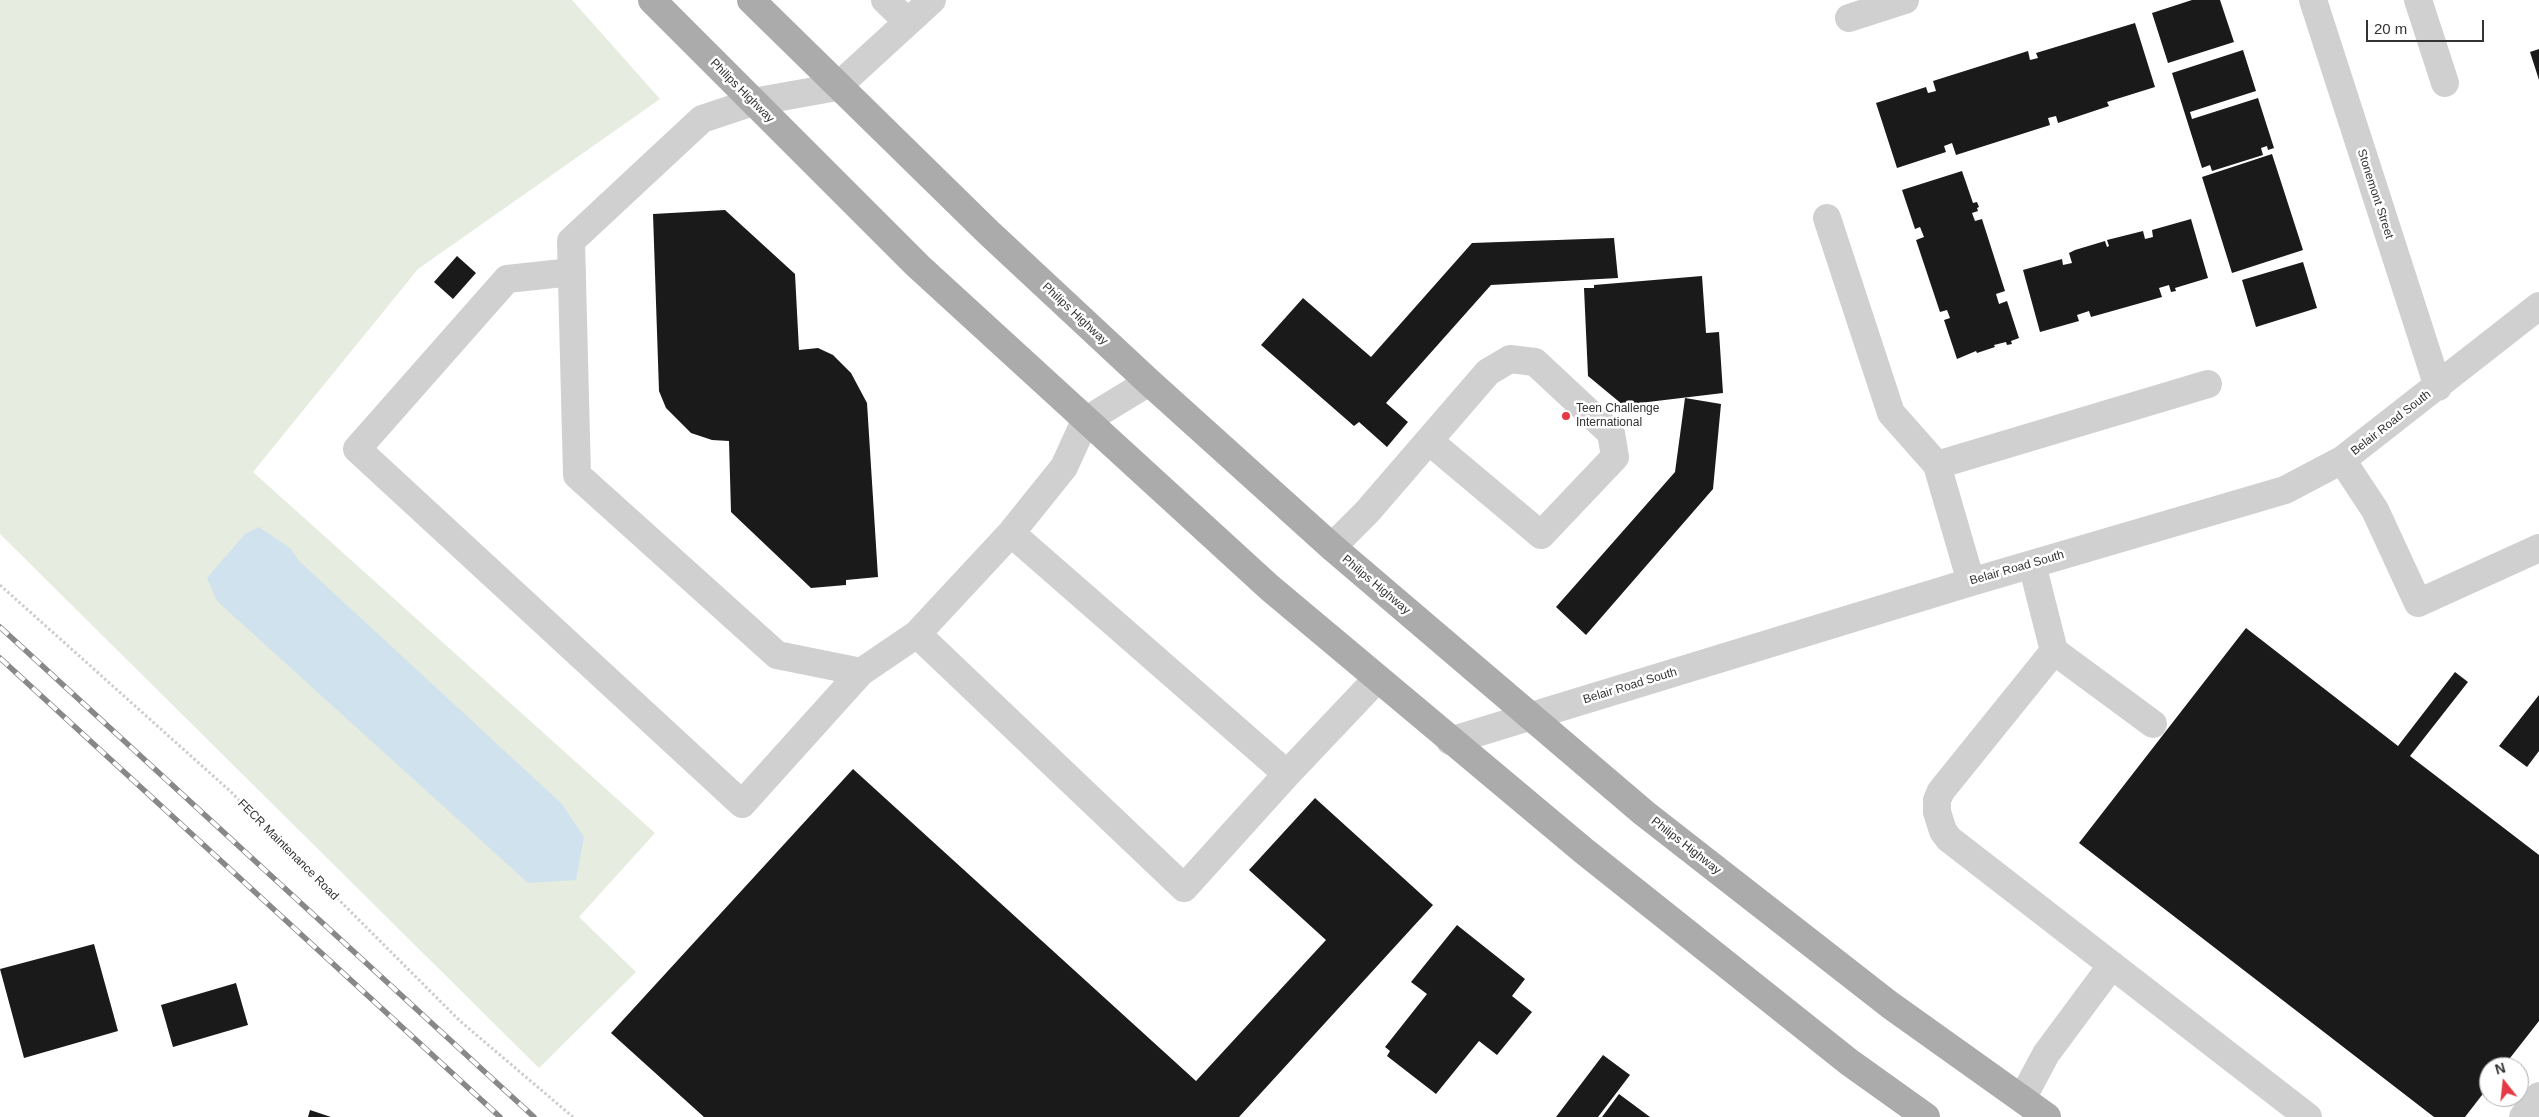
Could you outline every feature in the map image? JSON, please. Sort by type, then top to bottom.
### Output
[{"type":"main road","name":"Philips Highway","points":[[652,0],[918,266],[1085,421],[1270,588],[1450,741],[1722,962],[1849,1062],[1926,1117]]},
{"type":"main road","name":"Philips Highway","points":[[751,0],[837,87],[995,239],[1332,548],[1644,813],[1890,1005],[2018,1108],[2046,1117]]},
{"type":"street","points":[[886,0],[908,22]]},
{"type":"street","points":[[861,672],[777,655],[577,475],[572,242],[702,119],[752,102],[837,87],[932,0]]},
{"type":"street","points":[[1849,18],[1906,0]]},
{"type":"street","name":"Stonemont Street","points":[[2313,0],[2438,387]]},
{"type":"street","points":[[2418,0],[2445,82]]},
{"type":"street","points":[[1826,218],[1891,413],[1937,465],[1971,582]]},
{"type":"street","points":[[572,272],[507,279],[357,449],[742,804],[861,672],[916,634],[1011,533],[1064,467],[1085,421],[1149,382]]},
{"type":"street","name":"Belair Road South","points":[[1450,741],[1971,582],[2264,497],[2321,473],[2342,460],[2438,387],[2539,306]]},
{"type":"street","points":[[1332,548],[1367,512],[1488,372],[1510,359],[1535,362],[1611,433],[1615,457],[1541,535],[1429,441]]},
{"type":"street","points":[[1937,465],[2208,384]]},
{"type":"street","points":[[2342,460],[2375,510],[2418,603],[2539,548]]},
{"type":"street","points":[[1011,533],[1287,774]]},
{"type":"street","points":[[2032,564],[2054,651],[2153,724]]},
{"type":"street","points":[[916,634],[1184,888],[1287,774],[1377,679]]},
{"type":"street","points":[[2054,651],[1941,791],[1937,800],[1939,822],[1949,839],[2308,1117]]},
{"type":"street","points":[[2018,1108],[2046,1054],[2112,965]]},
{"type":"street","points":[[2523,1117],[2539,1096]]},
{"type":"path","name":"FECR Maintenance Road","points":[[0,585],[230,791],[460,1021],[573,1117]]},
{"type":"shaded area","points":[[0,0],[572,0],[660,99],[418,269],[253,472],[655,833],[579,917],[636,972],[539,1068],[0,534]]},
{"type":"water","points":[[259,527],[291,549],[299,561],[562,804],[584,837],[576,880],[528,883],[217,601],[207,578],[245,534]]},
{"type":"building","points":[[2192,0],[2220,0],[2234,42],[2168,63],[2152,13]]},
{"type":"building","points":[[2135,23],[2155,87],[2107,102],[2109,106],[2058,123],[2056,116],[2048,118],[2050,125],[1956,155],[1952,143],[1944,146],[1946,152],[1897,168],[1876,103],[1926,87],[1928,93],[1936,91],[1933,81],[2028,51],[2030,60],[2038,58],[2036,53]]},
{"type":"building","points":[[2539,49],[2539,80],[2530,52]]},
{"type":"building","points":[[2243,50],[2256,91],[2190,112],[2192,119],[2258,98],[2274,148],[2268,150],[2267,146],[2261,148],[2263,155],[2212,171],[2210,165],[2202,168],[2172,73]]},
{"type":"building","points":[[2272,154],[2303,250],[2232,273],[2202,177]]},
{"type":"building","points":[[1962,171],[1973,203],[1977,202],[1979,207],[1977,208],[1978,211],[1972,213],[1975,221],[1982,219],[2005,291],[1996,294],[1999,304],[2007,301],[2019,338],[2011,341],[2012,344],[2007,345],[2006,342],[1994,345],[1995,347],[1977,353],[1976,351],[1957,359],[1944,320],[1950,318],[1947,310],[1940,312],[1916,240],[1924,237],[1920,227],[1915,229],[1902,190]]},
{"type":"building","points":[[725,210],[795,274],[799,350],[818,348],[833,355],[851,373],[867,403],[878,577],[846,580],[846,585],[811,588],[731,512],[729,441],[712,440],[691,433],[666,408],[659,391],[653,214]]},
{"type":"building","points":[[2191,219],[2208,278],[2175,288],[2176,291],[2171,292],[2169,285],[2159,288],[2162,297],[2091,317],[2089,311],[2077,315],[2079,321],[2040,332],[2023,270],[2062,259],[2063,265],[2072,263],[2069,253],[2075,250],[2105,241],[2107,247],[2109,246],[2107,240],[2143,231],[2145,239],[2153,237],[2152,230]]},
{"type":"building","points":[[1614,238],[1618,278],[1491,285],[1386,403],[1408,422],[1387,447],[1359,422],[1354,426],[1261,345],[1303,298],[1371,357],[1472,243]]},
{"type":"building","points":[[457,256],[476,273],[453,299],[434,282]]},
{"type":"building","points":[[2303,262],[2317,308],[2256,327],[2242,280]]},
{"type":"building","points":[[1702,276],[1706,333],[1719,332],[1723,393],[1623,405],[1588,376],[1584,288],[1594,288],[1594,285]]},
{"type":"building","points":[[1685,398],[1721,404],[1713,489],[1586,635],[1556,607],[1675,472]]},
{"type":"building","points":[[2246,628],[2398,746],[2455,672],[2468,682],[2410,756],[2539,855],[2539,1021],[2511,1057],[2479,1057],[2479,1099],[2465,1117],[2434,1117],[2079,843]]},
{"type":"building","points":[[2539,695],[2539,751],[2527,767],[2499,746]]},
{"type":"building","points":[[853,769],[1196,1081],[1326,940],[1249,870],[1315,798],[1433,905],[1239,1117],[704,1117],[611,1033]]},
{"type":"building","points":[[1457,925],[1525,979],[1512,996],[1532,1012],[1497,1055],[1479,1041],[1436,1094],[1387,1056],[1390,1051],[1385,1047],[1427,994],[1411,982]]},
{"type":"building","points":[[94,944],[118,1031],[24,1058],[0,969]]},
{"type":"building","points":[[236,983],[248,1025],[173,1047],[161,1005]]},
{"type":"building","points":[[1603,1055],[1630,1075],[1598,1117],[1556,1117]]},
{"type":"building","points":[[1619,1094],[1650,1117],[1602,1117]]},
{"type":"building","points":[[310,1110],[331,1117],[308,1117]]},
{"type":"railway","points":[[0,627],[534,1117]]},
{"type":"railway","points":[[0,658],[500,1117]]},
{"type":"place","name":"Teen Challenge International","points":[[1566,416]]}]
